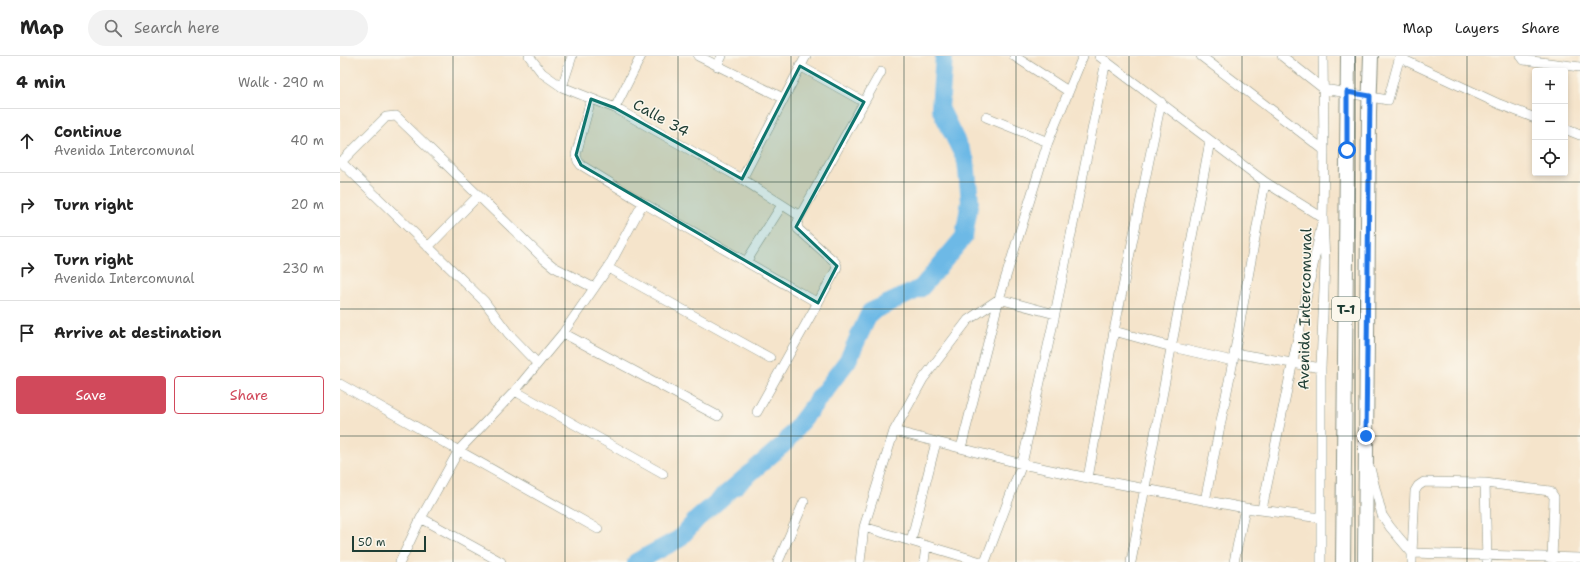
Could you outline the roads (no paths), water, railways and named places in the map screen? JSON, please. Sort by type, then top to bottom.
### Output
[{"type":"main road","name":"T-1","points":[[1343,562],[1348,56]]},
{"type":"main road","name":"T-1","points":[[1365,562],[1371,56]]},
{"type":"street","name":"Calle 34","points":[[529,56],[542,73],[562,87],[615,108],[742,180],[800,216]]},
{"type":"street","points":[[562,87],[572,56]]},
{"type":"street","points":[[615,108],[641,56]]},
{"type":"street","points":[[698,56],[783,98]]},
{"type":"street","points":[[717,66],[722,56]]},
{"type":"street","points":[[742,180],[806,56]]},
{"type":"street","points":[[1014,56],[1068,91]]},
{"type":"street","points":[[961,448],[998,299],[1048,142],[1083,56]]},
{"type":"street","points":[[1201,56],[1324,150]]},
{"type":"street","points":[[1282,56],[1324,89],[1388,100],[1400,57],[1499,104],[1532,117]]},
{"type":"street","name":"Avenida Intercomunal","points":[[1321,562],[1321,368],[1325,262],[1323,218],[1323,56]]},
{"type":"street","points":[[1521,56],[1524,60],[1580,67]]},
{"type":"street","points":[[985,562],[1022,464],[1055,314],[1102,58],[1264,182],[1323,218],[1262,509]]},
{"type":"street","points":[[800,66],[864,102]]},
{"type":"street","points":[[757,412],[837,266],[835,262],[798,229],[797,224],[800,216],[881,72]]},
{"type":"street","points":[[591,99],[576,155],[581,165],[643,203],[818,303]]},
{"type":"street","points":[[1088,478],[1114,331],[1161,102]]},
{"type":"street","points":[[538,363],[508,333],[484,301],[341,161],[386,117],[396,116],[554,267],[594,288]]},
{"type":"street","points":[[986,117],[1048,142]]},
{"type":"street","points":[[1568,130],[1580,135]]},
{"type":"street","points":[[1131,562],[1210,141]]},
{"type":"street","points":[[1205,501],[1233,357],[1264,182]]},
{"type":"street","points":[[428,247],[478,196]]},
{"type":"street","points":[[400,562],[421,518],[459,450],[515,391],[563,333],[608,268],[643,203]]},
{"type":"street","points":[[746,262],[782,205]]},
{"type":"street","points":[[608,268],[770,358]]},
{"type":"street","points":[[860,562],[864,527],[894,431],[923,379],[968,320],[998,299],[1055,314]]},
{"type":"street","points":[[1114,331],[1172,347],[1233,357],[1292,363],[1321,368]]},
{"type":"street","points":[[563,333],[718,416]]},
{"type":"street","points":[[340,384],[598,529]]},
{"type":"street","points":[[515,391],[663,474]]},
{"type":"street","points":[[894,431],[1022,464],[1088,478],[1245,508],[1262,509],[1321,518]]},
{"type":"street","points":[[911,541],[936,442]]},
{"type":"street","points":[[1367,451],[1382,515],[1412,558]]},
{"type":"street","points":[[1412,558],[1415,491],[1418,486],[1424,482],[1485,483],[1550,491],[1553,493],[1554,497],[1552,560]]},
{"type":"street","points":[[1485,483],[1487,559]]},
{"type":"street","points":[[778,562],[804,502]]},
{"type":"street","points":[[1234,562],[1245,508]]},
{"type":"street","points":[[421,518],[501,562]]},
{"type":"street","points":[[864,527],[982,562]]},
{"type":"street","points":[[924,562],[926,546]]},
{"type":"street","points":[[1412,558],[1552,560],[1580,558]]},
{"type":"waterway","points":[[636,562],[679,539],[697,519],[785,443],[848,360],[870,312],[921,288],[964,237],[970,201],[966,161],[940,108],[944,56]]}]
